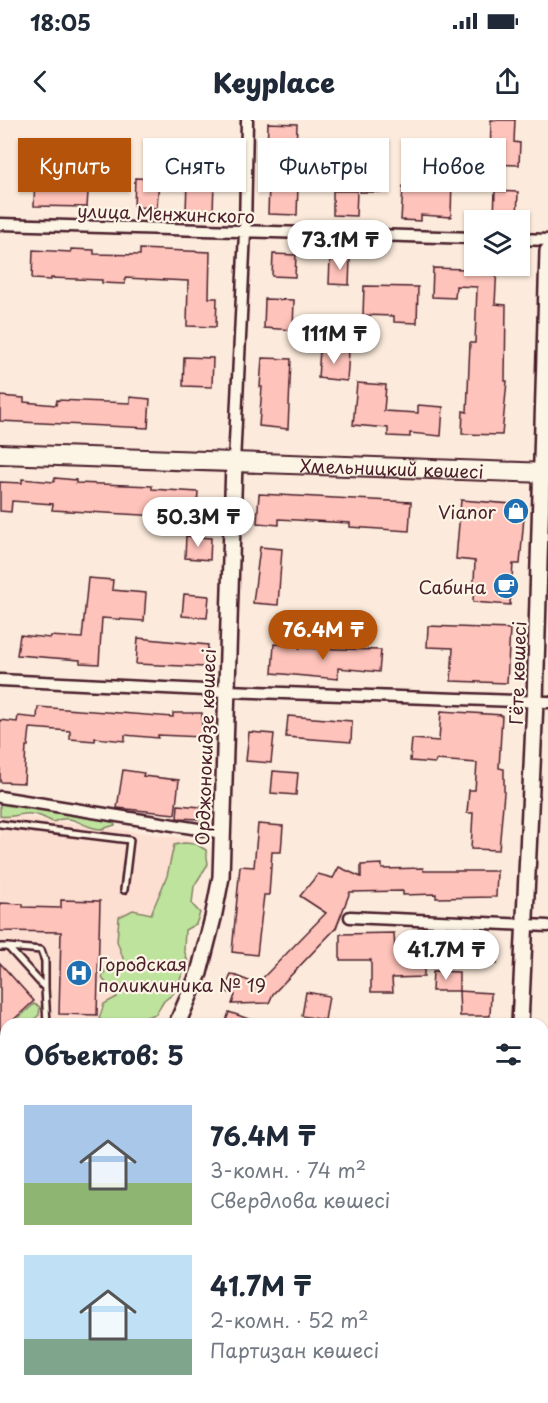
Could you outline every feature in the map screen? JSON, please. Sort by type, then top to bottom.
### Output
[{"type":"main road","name":"Гёте көшесі","points":[[520,1018],[542,702],[548,251]]},
{"type":"main road","name":"Хмельницкий көшесі","points":[[0,454],[545,473]]},
{"type":"main road","name":"Орджонокидзе көшесі","points":[[180,1018],[199,973],[221,877],[234,463]]},
{"type":"street","points":[[234,463],[245,232],[247,120]]},
{"type":"street","name":"улица Менжинского","points":[[0,224],[464,238]]},
{"type":"street","points":[[530,239],[548,240]]},
{"type":"street","points":[[0,680],[226,691],[542,702]]},
{"type":"street","points":[[0,797],[223,833]]},
{"type":"street","points":[[350,917],[548,926]]},
{"type":"lane","points":[[0,825],[129,840],[124,891]]},
{"type":"lane","points":[[0,947],[41,950],[45,961],[45,1018]]},
{"type":"lane","points":[[8,947],[45,988]]},
{"type":"shaded area","points":[[0,813],[203,841],[149,1017],[0,1018]]},
{"type":"green space","points":[[0,799],[110,816],[115,825],[100,829],[66,819],[53,822],[33,814],[0,816]]},
{"type":"green space","points":[[196,844],[206,850],[208,864],[194,886],[192,904],[200,913],[196,924],[185,930],[184,950],[188,962],[173,994],[164,1001],[156,1014],[143,1018],[99,1018],[104,1004],[117,997],[102,978],[107,966],[124,961],[117,941],[119,917],[133,910],[151,914],[167,876],[174,845]]},
{"type":"green space","points":[[34,1004],[40,1007],[39,1015],[36,1018],[19,1018]]},
{"type":"building","points":[[491,120],[515,120],[514,142],[520,143],[519,165],[506,165],[506,138],[491,138]]},
{"type":"building","points":[[268,123],[297,124],[297,138],[267,138]]},
{"type":"building","points":[[135,178],[143,178],[143,192],[158,192],[157,208],[134,207]]},
{"type":"building","points":[[34,192],[88,192],[87,207],[34,206]]},
{"type":"building","points":[[187,192],[214,192],[213,212],[186,211]]},
{"type":"building","points":[[269,192],[298,192],[297,215],[268,214]]},
{"type":"building","points":[[333,192],[357,192],[356,216],[333,215]]},
{"type":"building","points":[[403,192],[452,192],[451,217],[421,215],[421,221],[401,220]]},
{"type":"building","points":[[495,192],[518,192],[517,210],[494,210]]},
{"type":"building","points":[[71,249],[94,250],[94,254],[140,255],[140,249],[210,252],[209,298],[217,298],[216,327],[187,326],[188,281],[125,278],[125,284],[102,283],[102,280],[32,279],[33,250],[71,252]]},
{"type":"building","points":[[273,254],[296,255],[295,277],[272,276]]},
{"type":"building","points":[[330,258],[350,259],[349,285],[329,284]]},
{"type":"building","points":[[433,268],[464,269],[464,276],[496,276],[495,304],[506,305],[505,381],[507,381],[502,435],[462,434],[463,411],[467,412],[470,343],[475,343],[477,287],[456,286],[455,298],[432,297]]},
{"type":"building","points":[[364,286],[418,287],[417,323],[394,322],[394,316],[363,315]]},
{"type":"building","points":[[265,299],[294,300],[293,330],[264,328]]},
{"type":"building","points":[[320,349],[349,352],[347,381],[318,378]]},
{"type":"building","points":[[184,357],[213,358],[212,387],[183,386]]},
{"type":"building","points":[[262,358],[291,359],[288,429],[259,426]]},
{"type":"building","points":[[357,383],[386,385],[384,411],[418,413],[418,405],[443,407],[441,436],[410,433],[410,437],[388,436],[388,428],[353,425]]},
{"type":"building","points":[[0,396],[24,398],[24,402],[56,405],[57,400],[130,403],[130,397],[150,399],[148,428],[0,421]]},
{"type":"building","points":[[55,478],[76,480],[76,483],[152,486],[152,489],[198,492],[196,518],[52,510],[53,504],[12,501],[11,512],[0,511],[0,482],[22,483],[22,479],[54,482]]},
{"type":"building","points":[[259,494],[411,502],[409,531],[350,527],[350,523],[279,519],[279,525],[257,523]]},
{"type":"building","points":[[461,500],[525,505],[520,564],[513,564],[510,605],[473,602],[475,561],[456,559]]},
{"type":"building","points":[[186,536],[211,538],[210,560],[185,558]]},
{"type":"building","points":[[260,547],[282,549],[278,605],[253,603]]},
{"type":"building","points":[[88,578],[113,580],[112,590],[146,593],[144,621],[102,618],[99,664],[80,663],[80,660],[17,655],[20,635],[82,638]]},
{"type":"building","points":[[184,594],[209,596],[207,618],[182,616]]},
{"type":"building","points":[[428,626],[510,629],[507,683],[451,681],[453,648],[427,647]]},
{"type":"building","points":[[138,638],[208,645],[206,667],[136,664]]},
{"type":"building","points":[[274,644],[299,646],[299,648],[381,650],[379,672],[338,668],[338,679],[272,673]]},
{"type":"building","points":[[38,707],[173,717],[173,713],[202,713],[202,737],[158,735],[158,738],[125,735],[125,741],[95,738],[95,741],[70,739],[70,731],[30,728],[28,746],[26,746],[24,783],[0,782],[0,720],[17,722],[18,716],[37,718]]},
{"type":"building","points":[[441,711],[502,715],[499,768],[504,769],[504,793],[499,850],[471,849],[473,813],[467,813],[469,790],[475,790],[477,763],[410,761],[412,739],[439,741]]},
{"type":"building","points":[[288,716],[352,721],[351,742],[286,737]]},
{"type":"building","points":[[249,732],[274,734],[271,763],[246,761]]},
{"type":"building","points":[[123,770],[144,773],[143,776],[179,780],[175,814],[117,808]]},
{"type":"building","points":[[273,771],[298,773],[296,795],[271,793]]},
{"type":"building","points":[[178,805],[201,807],[200,819],[177,818]]},
{"type":"building","points":[[258,824],[283,826],[281,852],[272,852],[269,895],[264,895],[257,955],[232,952],[240,866],[254,867]]},
{"type":"building","points":[[382,864],[382,869],[497,871],[496,897],[436,898],[436,894],[403,895],[403,891],[350,892],[336,928],[273,994],[269,1003],[232,1004],[235,995],[225,991],[231,974],[254,983],[253,988],[326,913],[300,896],[318,874],[333,878],[339,867],[361,877],[361,865]]},
{"type":"building","name":"Городская поликлиника № 19","points":[[61,900],[100,901],[97,1015],[59,1014],[61,932],[0,931],[0,903],[23,904],[23,907],[61,908]]},
{"type":"building","points":[[394,933],[395,951],[424,950],[424,977],[392,978],[393,992],[371,992],[371,960],[340,960],[340,934]]},
{"type":"building","points":[[467,940],[497,940],[497,964],[466,963]]},
{"type":"building","points":[[0,963],[34,1001],[16,1018],[0,1018]]},
{"type":"building","points":[[433,971],[459,972],[459,991],[432,991]]},
{"type":"building","points":[[459,991],[491,993],[490,1016],[460,1016]]},
{"type":"building","points":[[306,992],[329,996],[325,1018],[302,1016]]},
{"type":"building","points":[[229,1012],[246,1018],[227,1018]]},
{"type":"place","name":"Vianor","points":[[516,511]]},
{"type":"place","name":"Сабина","points":[[506,586]]},
{"type":"place","name":"Городская поликлиника № 19","points":[[79,973]]}]
